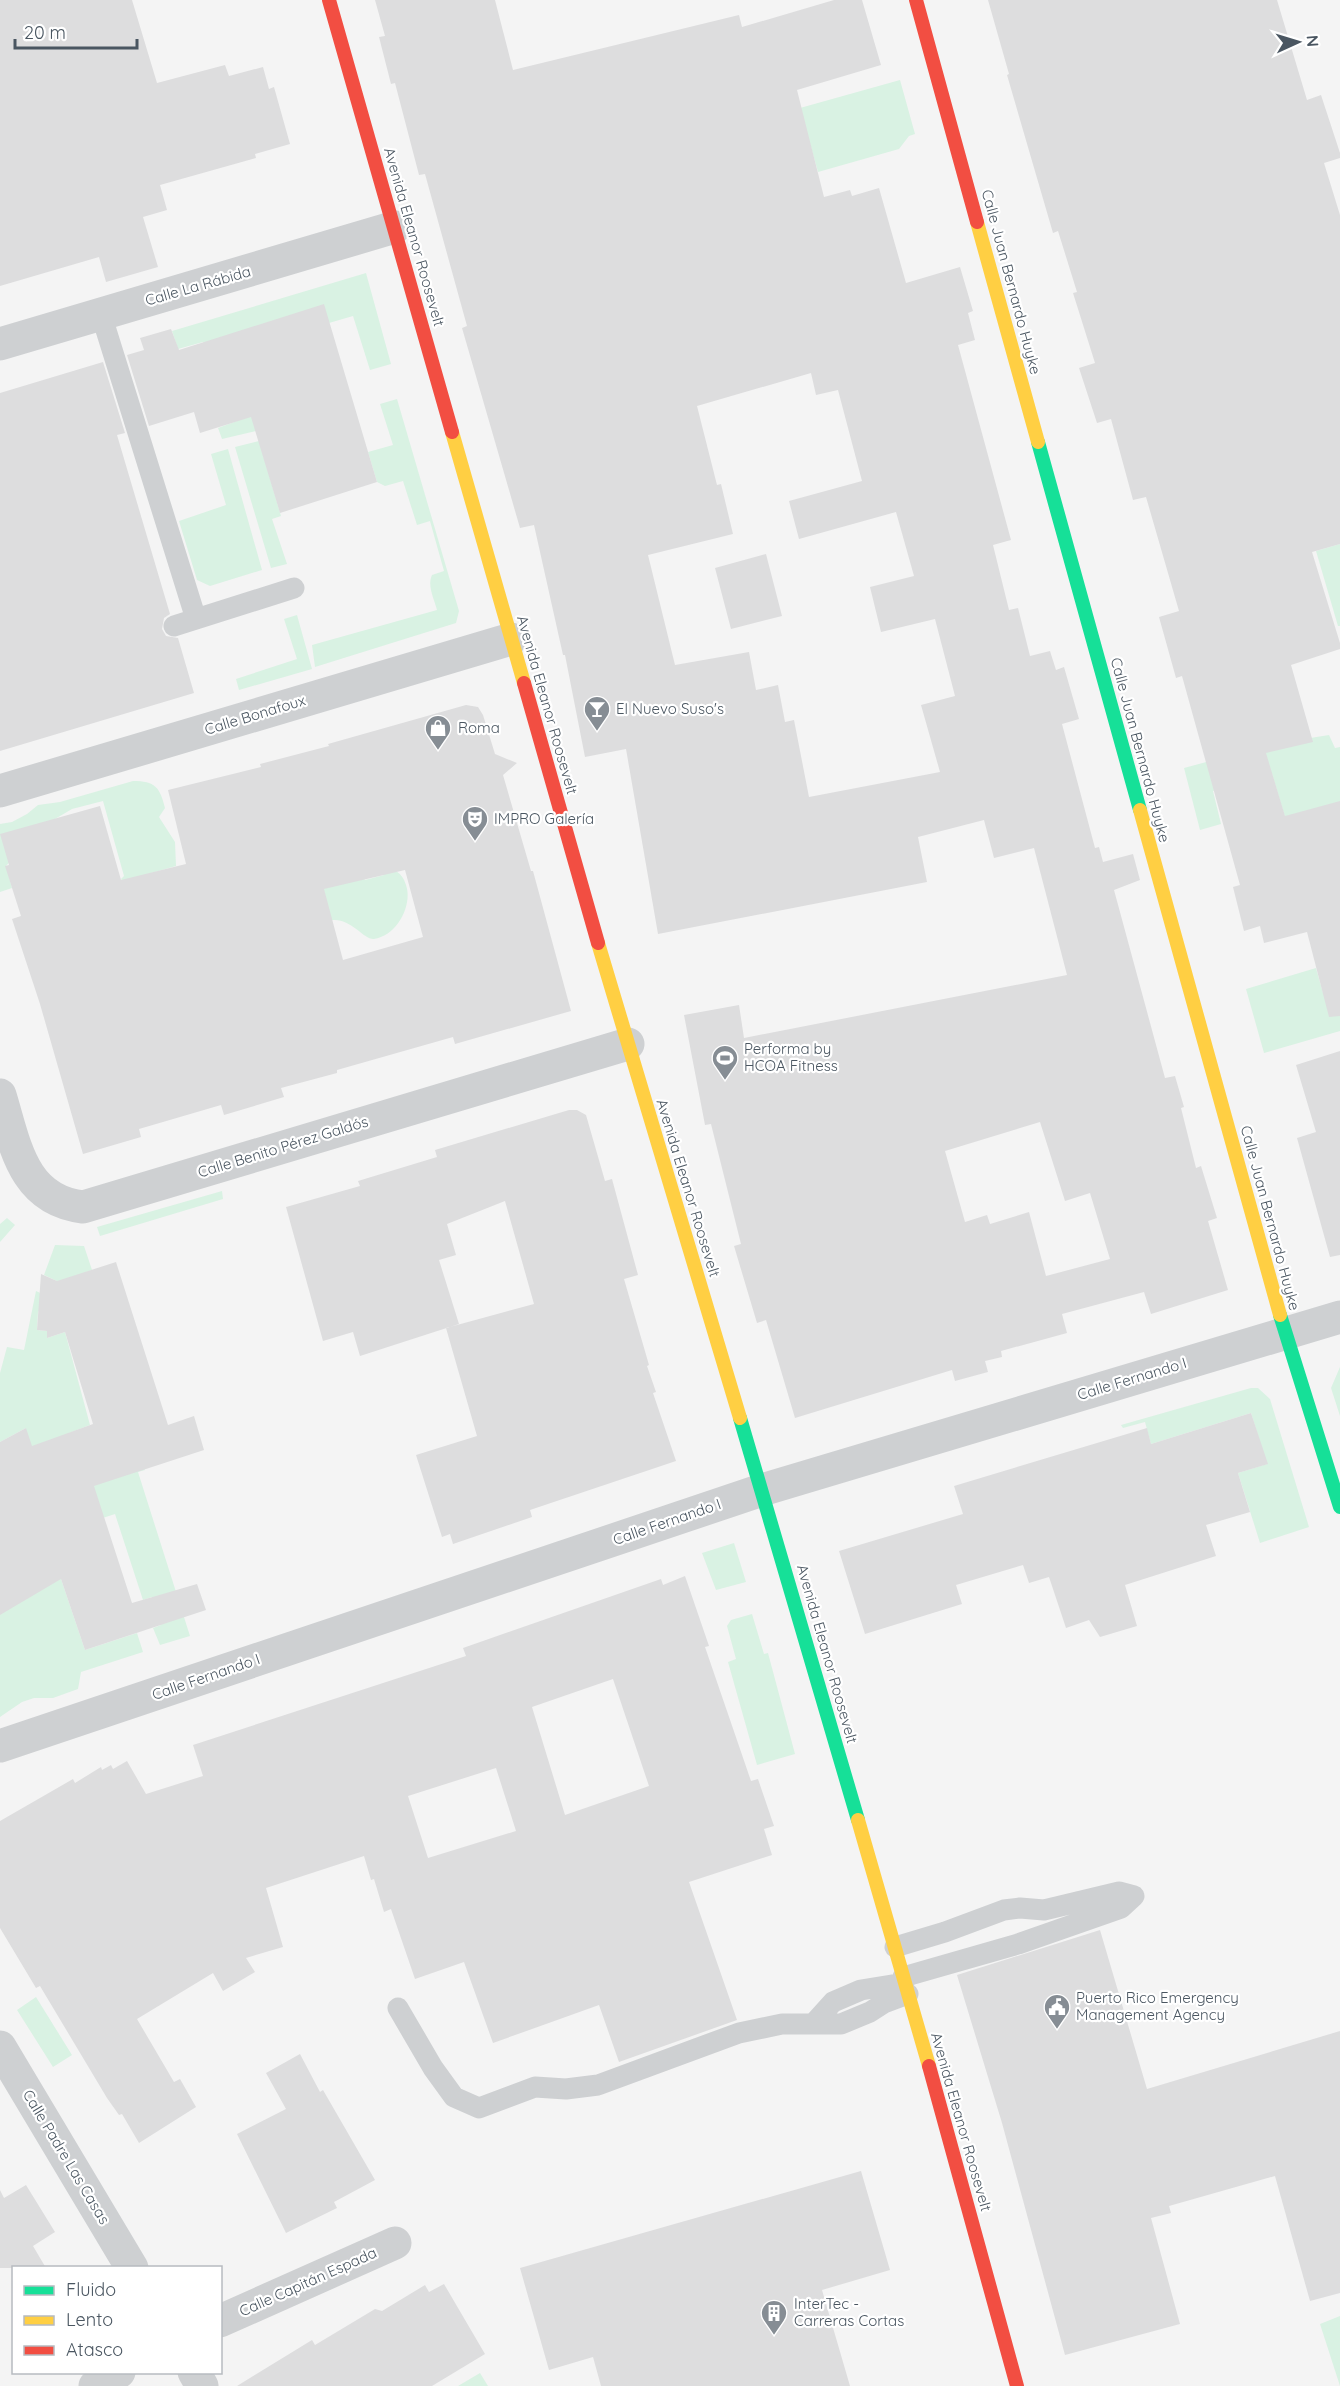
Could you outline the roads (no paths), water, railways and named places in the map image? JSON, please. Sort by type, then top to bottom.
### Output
[{"type":"street","name":"Avenida Eleanor Roosevelt","points":[[329,0],[628,1044],[762,1490],[905,1985],[1017,2386]]},
{"type":"street","name":"Calle Juan Bernardo Huyke","points":[[916,0],[1285,1333],[1340,1507]]},
{"type":"street","name":"Calle La Rábida","points":[[0,344],[395,227]]},
{"type":"street","name":"Calle Bonafoux","points":[[0,791],[511,639]]},
{"type":"street","name":"Calle Benito Pérez Galdós","points":[[0,1095],[21,1165],[50,1198],[66,1205],[82,1207],[628,1044]]},
{"type":"street","name":"Calle Fernando I","points":[[0,1746],[762,1490],[1340,1317]]},
{"type":"street","name":"Calle Padre Las Casas","points":[[0,2047],[131,2266]]},
{"type":"street","name":"Calle Capitán Espada","points":[[222,2320],[395,2243]]},
{"type":"street","points":[[95,2386],[117,2374]]},
{"type":"lane","points":[[101,314],[196,619]]},
{"type":"lane","points":[[174,626],[294,588]]},
{"type":"lane","points":[[398,2007],[433,2068],[453,2097],[479,2108],[535,2087],[566,2090],[598,2085],[739,2033],[782,2024],[814,2023],[833,2002],[861,1990],[905,1985],[1121,1908],[1134,1896],[1119,1893],[1044,1910],[1020,1908],[1004,1910],[945,1932],[894,1947]]},
{"type":"place","name":"El Nuevo Suso's","points":[[597,732]]},
{"type":"place","name":"Roma","points":[[438,751]]},
{"type":"place","name":"IMPRO Galería","points":[[475,842]]},
{"type":"place","name":"Performa by HCOA Fitness","points":[[725,1081]]},
{"type":"place","name":"Puerto Rico Emergency Management Agency","points":[[1057,2030]]},
{"type":"place","name":"InterTec - Carreras Cortas","points":[[774,2336]]}]
